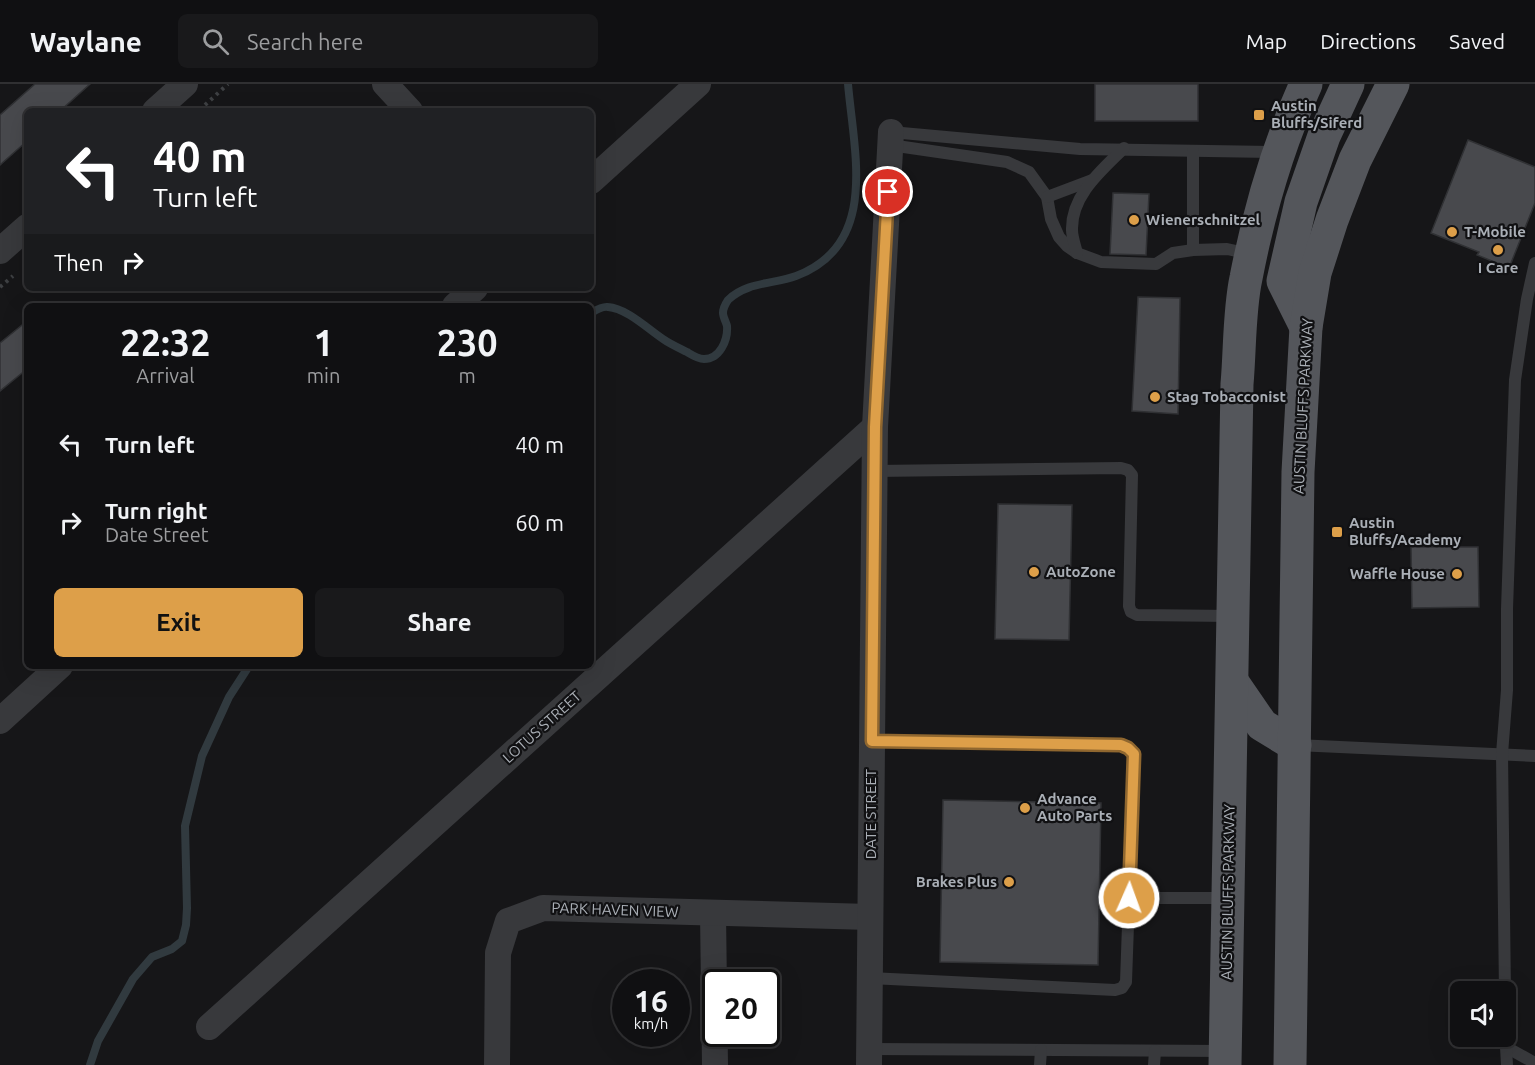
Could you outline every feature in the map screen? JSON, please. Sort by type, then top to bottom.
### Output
[{"type":"main road","name":"AUSTIN BLUFFS PARKWAY","points":[[1225,1058],[1237,384],[1245,279],[1267,185],[1293,112],[1306,84]]},
{"type":"main road","points":[[1306,327],[1283,281],[1301,202],[1323,136],[1348,84]]},
{"type":"main road","name":"AUSTIN BLUFFS PARKWAY","points":[[1290,1065],[1299,472],[1306,327],[1316,273],[1332,220],[1355,160],[1393,84]]},
{"type":"main road","points":[[1233,683],[1262,725],[1295,745]]},
{"type":"street","points":[[159,108],[185,84]]},
{"type":"street","points":[[594,178],[698,84]]},
{"type":"street","points":[[390,86],[408,108]]},
{"type":"street","name":"DATE STREET","points":[[869,1057],[875,427],[891,139]]},
{"type":"street","points":[[0,251],[24,230]]},
{"type":"street","points":[[458,303],[472,291]]},
{"type":"street","name":"LOTUS STREET","points":[[209,1027],[875,427]]},
{"type":"street","points":[[0,721],[57,669]]},
{"type":"street","name":"PARK HAVEN VIEW","points":[[497,1065],[498,953],[508,921],[543,908],[870,917]]},
{"type":"street","points":[[713,913],[715,1065]]},
{"type":"lane","points":[[891,139],[1080,149],[1279,152]]},
{"type":"lane","points":[[891,139],[1007,162],[1029,172],[1047,196],[1051,219],[1059,237],[1077,253],[1101,262],[1156,264],[1173,253],[1193,249],[1227,249],[1252,254]]},
{"type":"lane","points":[[1077,253],[1072,230],[1075,209],[1092,180],[1124,148]]},
{"type":"lane","points":[[1193,151],[1193,249]]},
{"type":"lane","points":[[1047,196],[1092,180]]},
{"type":"lane","points":[[1505,981],[1502,754],[1507,690],[1507,609],[1515,380],[1527,298],[1535,263]]},
{"type":"lane","points":[[874,471],[1121,468],[1128,470],[1132,475],[1129,606],[1131,612],[1137,615],[1233,616]]},
{"type":"lane","points":[[870,978],[1115,990],[1122,988],[1126,982],[1134,754],[1121,745],[872,741]]},
{"type":"lane","points":[[1295,745],[1535,756]]},
{"type":"lane","points":[[1129,898],[1228,898]]},
{"type":"lane","points":[[1506,1047],[1535,1063]]},
{"type":"lane","points":[[1506,1047],[1507,1065]]},
{"type":"lane","points":[[869,1057],[1041,1050],[1155,1051],[1225,1058]]},
{"type":"lane","points":[[1040,1065],[1041,1050]]},
{"type":"lane","points":[[1154,1065],[1155,1051]]},
{"type":"path","points":[[201,108],[228,84]]},
{"type":"building","points":[[35,84],[90,84],[63,108],[24,108],[24,144],[0,165],[0,115]]},
{"type":"building","points":[[1095,84],[1198,84],[1198,121],[1095,121]]},
{"type":"building","points":[[1468,140],[1535,167],[1535,203],[1509,268],[1477,255],[1479,252],[1431,233]]},
{"type":"building","name":"Wienerschnitzel","points":[[1113,193],[1149,194],[1146,255],[1110,254]]},
{"type":"building","points":[[1138,297],[1180,298],[1178,414],[1132,411]]},
{"type":"building","points":[[24,323],[24,371],[0,391],[0,343]]},
{"type":"building","name":"AutoZone","points":[[998,504],[1072,505],[1069,640],[995,639]]},
{"type":"building","points":[[1411,547],[1478,547],[1479,607],[1412,608]]},
{"type":"building","points":[[943,800],[1101,803],[1098,965],[940,962]]},
{"type":"waterway","points":[[594,311],[604,307],[615,308],[697,358],[710,358],[719,352],[726,337],[727,326],[723,311],[728,300],[743,290],[788,279],[822,262],[840,243],[851,220],[855,194],[856,167],[848,84]]},
{"type":"waterway","points":[[90,1065],[98,1041],[133,979],[152,957],[172,949],[182,941],[187,908],[185,826],[202,756],[229,697],[247,669]]},
{"type":"place","name":"Austin Bluffs/Siferd","points":[[1259,115]]},
{"type":"place","name":"Wienerschnitzel","points":[[1134,220]]},
{"type":"place","name":"T-Mobile","points":[[1452,232]]},
{"type":"place","name":"I Care","points":[[1498,250]]},
{"type":"place","name":"Stag Tobacconist","points":[[1155,397]]},
{"type":"place","name":"Austin Bluffs/Academy","points":[[1337,532]]},
{"type":"place","name":"AutoZone","points":[[1034,572]]},
{"type":"place","name":"Waffle House","points":[[1457,574]]},
{"type":"place","name":"Advance Auto Parts","points":[[1025,808]]},
{"type":"place","name":"Brakes Plus","points":[[1009,882]]},
{"type":"route","points":[[888,192],[875,427],[872,741],[1121,745],[1128,748],[1134,754],[1129,898]]}]
